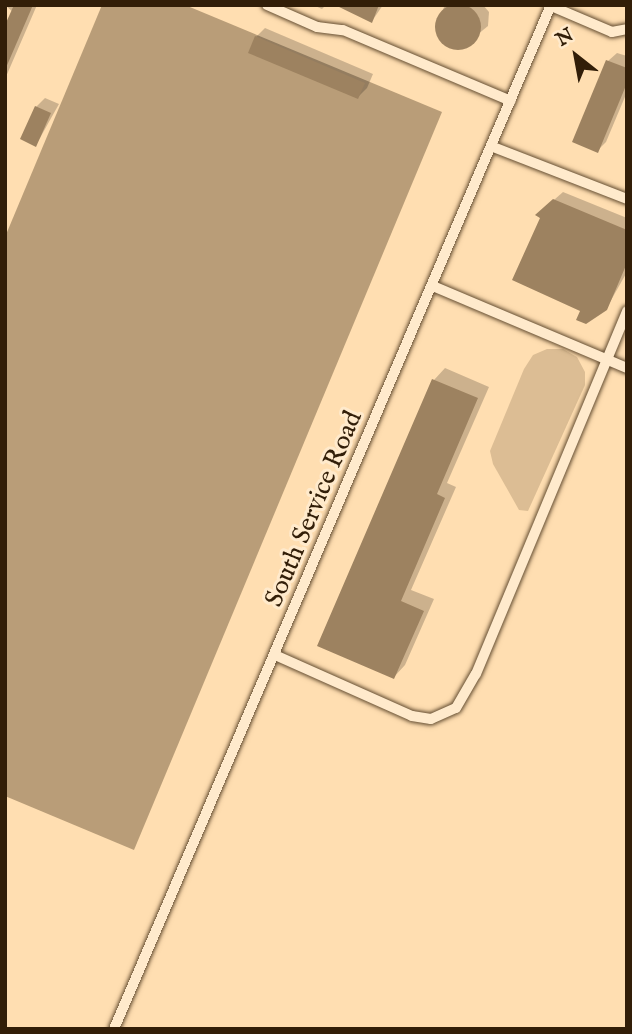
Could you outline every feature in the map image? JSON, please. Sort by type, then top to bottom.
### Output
[{"type":"lane","points":[[267,5],[317,27],[343,30],[511,101]]},
{"type":"lane","points":[[551,6],[612,32],[627,29]]},
{"type":"lane","name":"South Service Road","points":[[114,1029],[493,148],[551,6]]},
{"type":"lane","points":[[493,148],[627,199]]},
{"type":"lane","points":[[433,286],[627,368]]},
{"type":"lane","points":[[275,655],[412,716],[431,719],[456,708],[476,674],[627,311]]},
{"type":"shaded area","points":[[102,5],[185,5],[442,112],[134,850],[5,796],[5,237]]},
{"type":"shaded area","points":[[547,349],[563,349],[577,357],[585,372],[585,385],[528,511],[519,510],[493,464],[490,451],[524,369],[533,355]]},
{"type":"building","points":[[458,4],[474,11],[481,27],[474,43],[458,50],[442,43],[435,27],[442,11]]},
{"type":"building","points":[[14,5],[33,5],[5,70],[5,25]]},
{"type":"building","points":[[335,5],[379,5],[372,23]]},
{"type":"building","points":[[255,36],[365,83],[358,99],[248,53]]},
{"type":"building","points":[[606,60],[627,68],[627,83],[598,153],[572,142]]},
{"type":"building","points":[[35,106],[51,113],[36,147],[20,139]]},
{"type":"building","points":[[553,199],[627,230],[627,263],[607,310],[586,324],[576,320],[580,311],[512,280],[540,218],[535,215]]},
{"type":"building","points":[[432,379],[478,398],[437,494],[445,498],[401,601],[424,611],[394,679],[317,646]]}]
